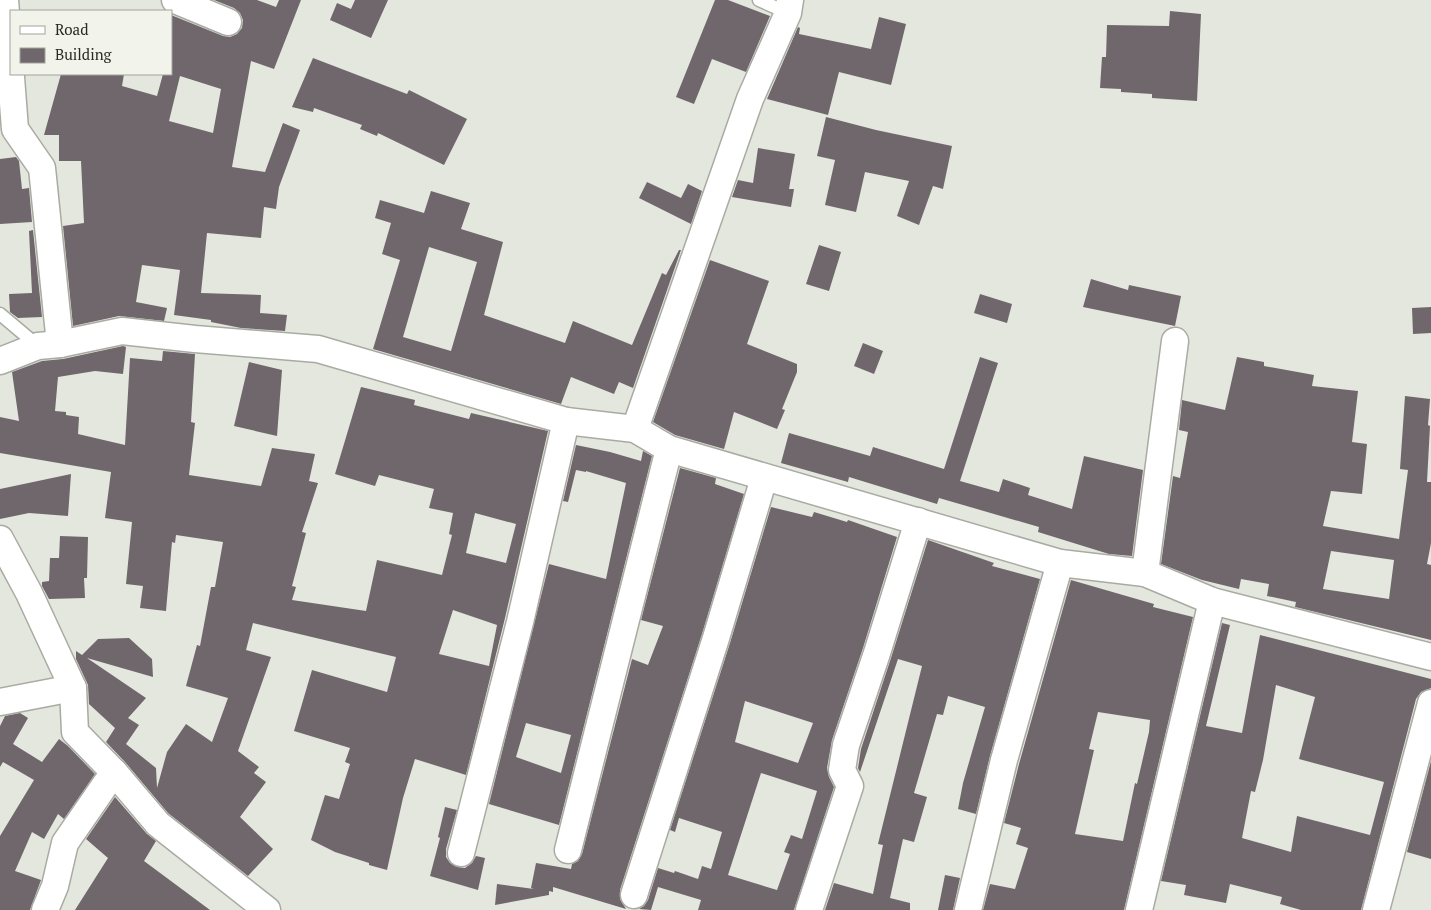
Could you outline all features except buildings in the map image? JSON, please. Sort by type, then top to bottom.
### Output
[{"type":"street","points":[[5,0],[10,64]]},
{"type":"street","points":[[175,0],[228,22]]},
{"type":"street","points":[[635,429],[750,99],[789,6]]},
{"type":"street","points":[[11,75],[15,129],[42,168],[49,345]]},
{"type":"street","points":[[0,361],[49,345],[122,331],[318,349],[566,421],[635,429],[669,448],[764,478],[1060,563],[1145,573],[1212,601],[1431,657]]},
{"type":"street","points":[[1145,573],[1175,341]]},
{"type":"street","points":[[461,853],[520,622],[566,421]]},
{"type":"street","points":[[568,850],[669,448]]},
{"type":"street","points":[[634,894],[716,638],[764,478]]},
{"type":"street","points":[[809,910],[850,786],[842,770],[846,745],[918,521]]},
{"type":"street","points":[[0,540],[29,593],[72,688],[74,732],[114,772],[158,824],[266,910]]},
{"type":"street","points":[[968,910],[1004,760],[1060,563]]},
{"type":"street","points":[[1139,910],[1212,601]]},
{"type":"street","points":[[0,702],[72,688]]},
{"type":"street","points":[[1376,910],[1431,703]]},
{"type":"street","points":[[45,910],[55,886],[65,843],[114,772]]},
{"type":"lane","points":[[759,0],[789,6]]},
{"type":"lane","points":[[0,314],[49,345]]}]
